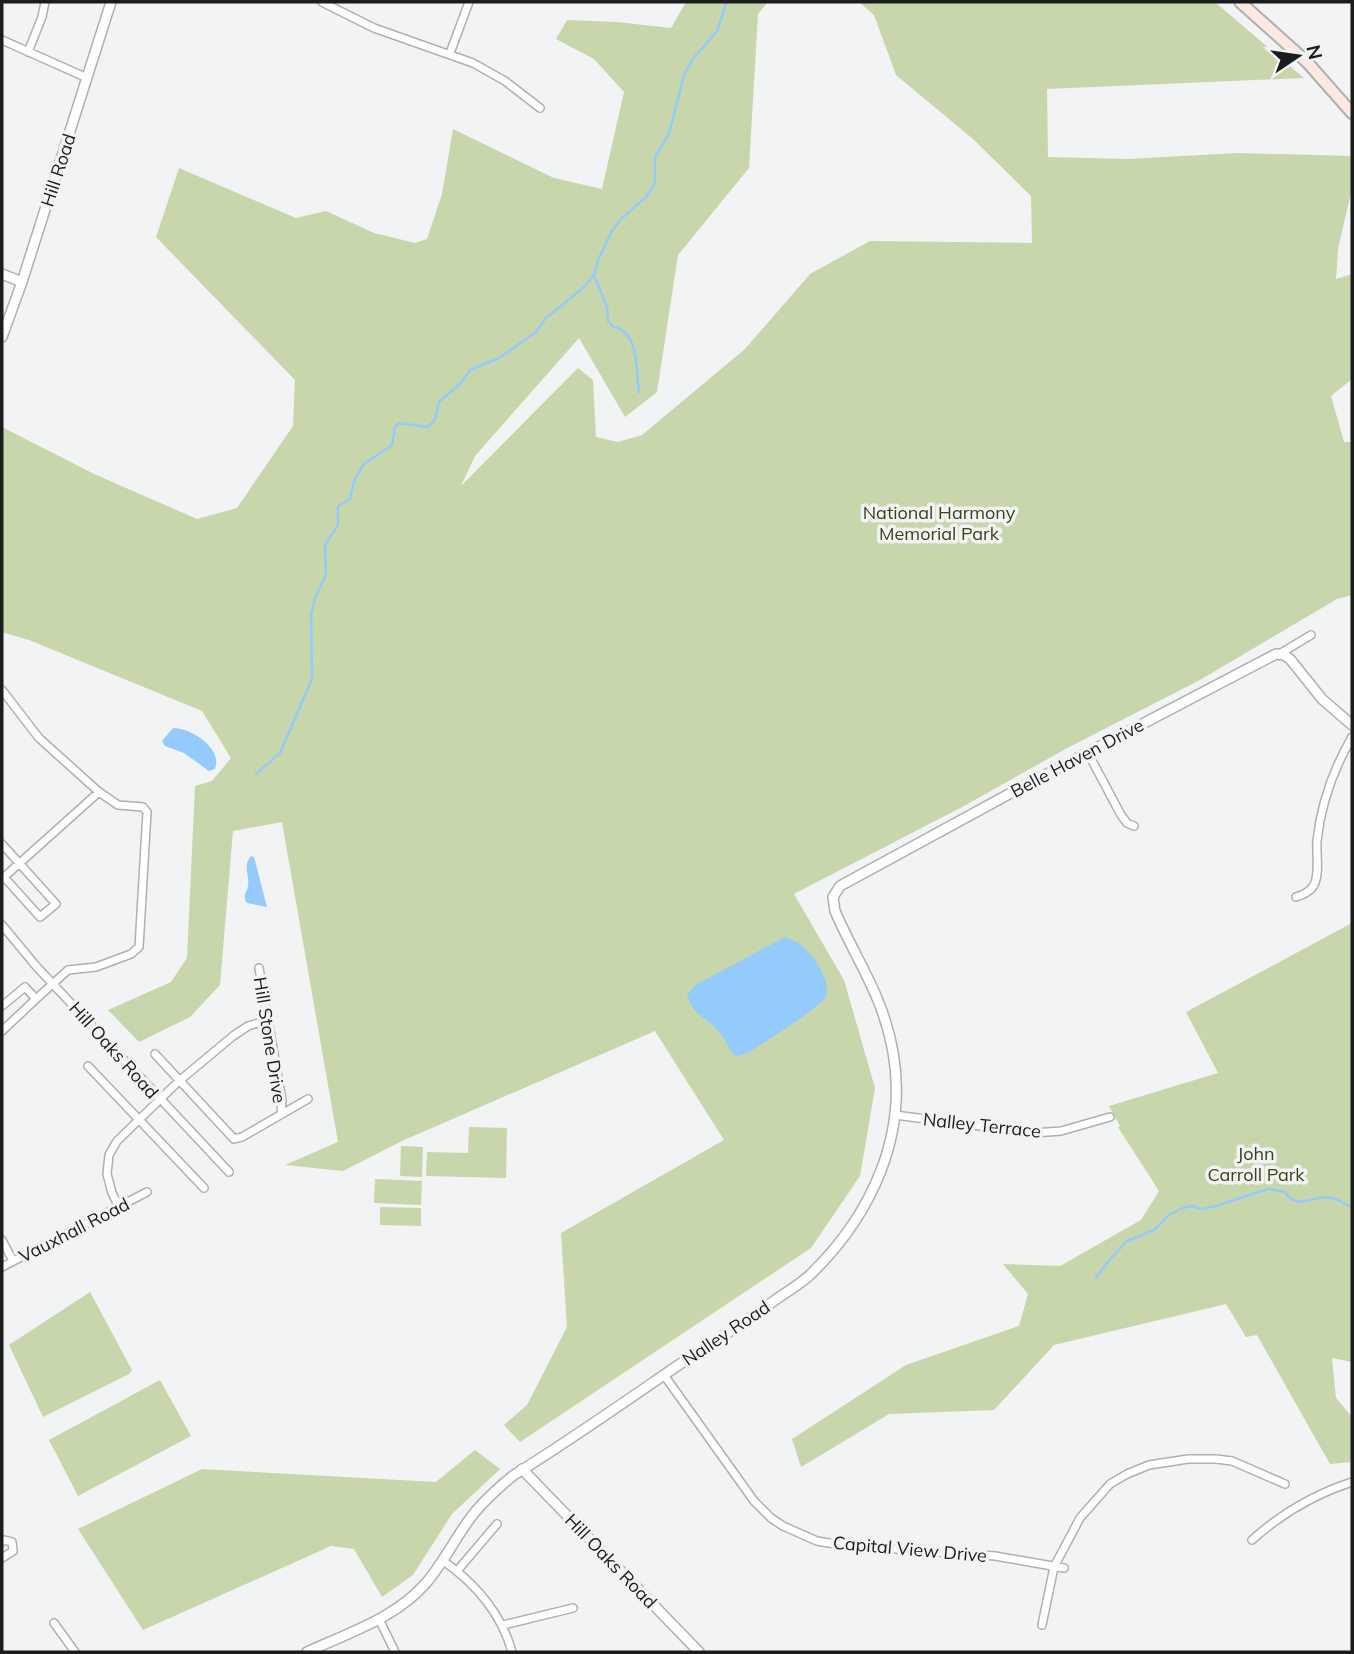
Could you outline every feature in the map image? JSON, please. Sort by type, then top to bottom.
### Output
[{"type":"main road","points":[[1240,2],[1307,62],[1352,113]]},
{"type":"street","points":[[27,52],[42,17],[45,2]]},
{"type":"street","name":"Hill Road","points":[[2,337],[111,2]]},
{"type":"street","points":[[322,2],[374,29],[450,53],[492,73],[540,108]]},
{"type":"street","points":[[450,53],[469,2]]},
{"type":"street","points":[[2,40],[85,77]]},
{"type":"street","points":[[2,274],[22,282]]},
{"type":"street","name":"Belle Haven Drive","points":[[843,884],[1311,635]]},
{"type":"street","points":[[1280,653],[1294,664],[1322,699],[1352,725]]},
{"type":"street","points":[[2,690],[40,738],[99,792],[114,804],[142,807],[147,812],[139,947],[131,954],[96,967],[68,970],[2,1031]]},
{"type":"street","points":[[1296,897],[1305,894],[1315,883],[1317,842],[1325,794],[1352,737]]},
{"type":"street","points":[[1088,753],[1124,819],[1133,826]]},
{"type":"street","points":[[2,844],[19,864],[56,904],[40,917],[3,878],[19,864],[99,792]]},
{"type":"street","name":"Nalley Road","points":[[307,1652],[379,1619],[413,1596],[427,1582],[475,1513],[498,1488],[522,1469],[811,1274],[853,1225],[876,1186],[887,1154],[895,1115],[895,1063],[875,989],[834,905],[834,894],[843,884]]},
{"type":"street","name":"Hill Oaks Road","points":[[2,925],[229,1172]]},
{"type":"street","name":"Hill Stone Drive","points":[[259,968],[282,1100],[281,1113]]},
{"type":"street","points":[[2,1006],[25,988],[36,999]]},
{"type":"street","points":[[118,1206],[109,1185],[108,1160],[117,1142],[178,1081],[242,1029],[268,1020]]},
{"type":"street","points":[[155,1054],[234,1139],[308,1099]]},
{"type":"street","points":[[88,1066],[204,1188]]},
{"type":"street","name":"Nalley Terrace","points":[[895,1115],[1034,1133],[1061,1131],[1110,1117]]},
{"type":"street","name":"Vauxhall Road","points":[[2,1267],[147,1192]]},
{"type":"street","points":[[2,1240],[13,1261]]},
{"type":"street","name":"Capital View Drive","points":[[664,1375],[754,1501],[771,1518],[798,1534],[841,1545],[995,1556],[1064,1568]]},
{"type":"street","points":[[1042,1625],[1054,1567],[1080,1518],[1110,1484],[1149,1465],[1188,1459],[1216,1459],[1232,1461],[1285,1484]]},
{"type":"street","name":"Hill Oaks Road","points":[[522,1469],[699,1652]]},
{"type":"street","points":[[1252,1540],[1284,1514],[1352,1482]]},
{"type":"street","points":[[457,1571],[497,1524]]},
{"type":"street","points":[[2,1542],[12,1542],[13,1551],[2,1558]]},
{"type":"street","points":[[442,1560],[487,1601],[503,1626],[512,1652]]},
{"type":"street","points":[[503,1626],[573,1608]]},
{"type":"street","points":[[379,1619],[395,1652]]},
{"type":"street","points":[[54,1623],[75,1652]]},
{"type":"green space","name":"National Harmony Memorial Park","points":[[686,2],[768,2],[758,14],[749,168],[678,255],[657,392],[625,417],[579,338],[475,456],[461,486],[578,368],[593,380],[596,437],[618,442],[642,435],[745,349],[810,274],[870,241],[1032,243],[1031,196],[973,139],[896,75],[874,15],[859,2],[1215,2],[1304,78],[1047,89],[1048,157],[1127,159],[1238,153],[1352,156],[1352,188],[1338,249],[1336,279],[1352,274],[1352,379],[1331,396],[1344,442],[1352,442],[1352,595],[1337,599],[1200,680],[794,894],[844,980],[875,1088],[860,1176],[811,1248],[520,1442],[504,1425],[527,1405],[567,1327],[561,1233],[724,1140],[655,1031],[402,1141],[343,1171],[285,1165],[338,1142],[282,822],[233,831],[220,985],[190,1017],[139,1042],[108,1010],[171,982],[187,958],[195,786],[212,781],[231,758],[202,711],[29,640],[2,632],[2,427],[94,474],[197,519],[237,508],[293,426],[295,380],[156,237],[179,168],[296,218],[326,211],[374,233],[415,243],[427,239],[442,194],[453,129],[554,178],[602,189],[624,92],[594,59],[556,39],[567,20],[671,28]]},
{"type":"green space","name":"John Carroll Park","points":[[1352,923],[1352,1362],[1332,1358],[1336,1398],[1352,1417],[1352,1462],[1330,1464],[1257,1335],[1246,1337],[1226,1304],[1054,1345],[994,1410],[889,1414],[801,1467],[792,1439],[906,1365],[1019,1326],[1028,1294],[1003,1264],[1060,1266],[1141,1220],[1159,1191],[1118,1127],[1120,1126],[1109,1106],[1218,1073],[1186,1012]]},
{"type":"green space","points":[[469,1127],[507,1128],[506,1178],[426,1176],[427,1152],[468,1153]]},
{"type":"green space","points":[[401,1146],[423,1147],[422,1177],[400,1176]]},
{"type":"green space","points":[[375,1179],[422,1181],[421,1205],[374,1203]]},
{"type":"green space","points":[[380,1207],[421,1208],[421,1226],[380,1225]]},
{"type":"green space","points":[[90,1292],[132,1370],[129,1374],[43,1417],[9,1345]]},
{"type":"green space","points":[[160,1380],[191,1436],[78,1496],[49,1440]]},
{"type":"green space","points":[[475,1450],[500,1469],[452,1514],[413,1575],[382,1597],[354,1549],[331,1546],[143,1630],[78,1529],[202,1469],[436,1482]]},
{"type":"water","points":[[173,728],[189,732],[204,741],[214,754],[215,769],[209,771],[184,753],[165,746],[162,741]]},
{"type":"water","points":[[251,856],[254,857],[267,907],[247,903],[245,898],[248,886],[247,864]]},
{"type":"water","points":[[785,937],[800,944],[815,960],[825,979],[826,996],[814,1009],[790,1026],[746,1054],[736,1056],[719,1032],[692,1007],[687,994],[697,984]]},
{"type":"waterway","points":[[256,774],[280,753],[312,679],[311,615],[315,598],[326,575],[325,545],[338,525],[338,506],[350,499],[354,481],[364,464],[392,445],[395,427],[399,423],[427,427],[435,420],[439,402],[461,383],[470,370],[499,358],[536,332],[545,319],[584,287],[594,275],[612,231],[621,219],[647,196],[655,183],[655,157],[669,134],[684,75],[692,60],[717,31],[727,2]]},
{"type":"waterway","points":[[594,275],[607,307],[608,321],[628,335],[632,343],[639,392]]},
{"type":"waterway","points":[[1096,1278],[1127,1241],[1154,1230],[1169,1215],[1183,1208],[1216,1206],[1268,1189],[1285,1192],[1291,1199],[1300,1202],[1325,1197],[1352,1207]]}]
